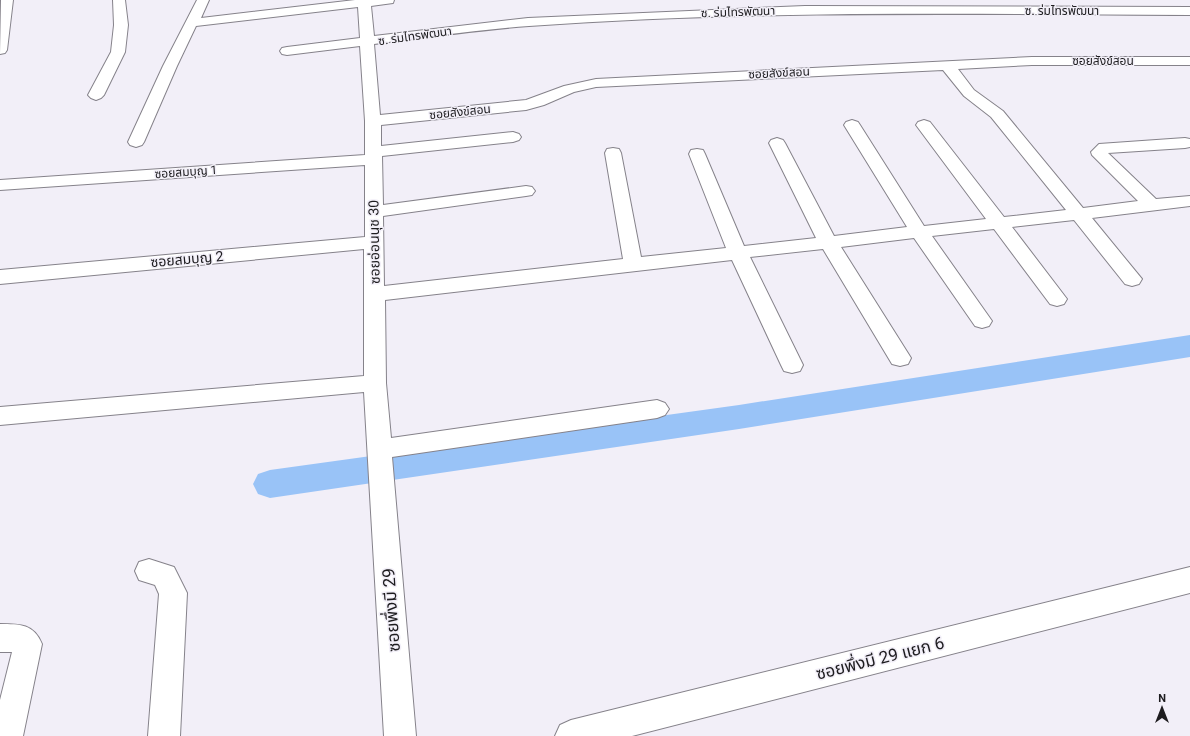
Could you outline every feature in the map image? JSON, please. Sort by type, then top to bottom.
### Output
[{"type":"street","points":[[0,50],[10,0]]},
{"type":"street","points":[[96,95],[118,52],[121,25],[119,0]]},
{"type":"street","points":[[136,142],[170,66],[203,0]]},
{"type":"street","points":[[192,23],[364,1],[388,0]]},
{"type":"street","name":"ซอยอ่อนนุช 30","points":[[364,1],[373,120],[373,242],[376,294],[375,383],[382,484]]},
{"type":"street","name":"ซ. ร่มไทรพัฒนา","points":[[287,51],[528,22],[805,10],[1190,11]]},
{"type":"street","name":"ซอยสังข์สอน","points":[[373,120],[526,105],[538,102],[569,89],[596,82],[1032,61],[1190,61]]},
{"type":"street","points":[[947,65],[969,93],[997,114],[1132,279]]},
{"type":"street","points":[[852,125],[919,232],[982,321]]},
{"type":"street","points":[[924,125],[1057,299]]},
{"type":"street","name":"ซอยสมบุญ 1","points":[[0,185],[373,156],[513,137]]},
{"type":"street","points":[[1152,205],[1100,155],[1099,152],[1105,148],[1188,142]]},
{"type":"street","points":[[777,143],[828,242],[900,358]]},
{"type":"street","points":[[613,153],[633,264]]},
{"type":"street","points":[[696,154],[736,253],[792,365]]},
{"type":"street","points":[[373,212],[526,191]]},
{"type":"street","points":[[376,294],[1079,215],[1190,201]]},
{"type":"street","name":"ซอยสมบุญ 2","points":[[0,277],[373,242]]},
{"type":"street","points":[[0,416],[375,383]]},
{"type":"street","points":[[381,453],[657,408]]},
{"type":"street","name":"ซอยพึ่งมี 29","points":[[382,484],[400,736]]},
{"type":"street","points":[[149,572],[164,576],[173,593],[164,736]]},
{"type":"street","name":"ซอยพึ่งมี 29 แยก 6","points":[[571,736],[1190,580]]},
{"type":"street","points":[[0,638],[19,638],[28,644],[7,736]]},
{"type":"waterway","points":[[270,484],[739,417],[1190,346]]}]
